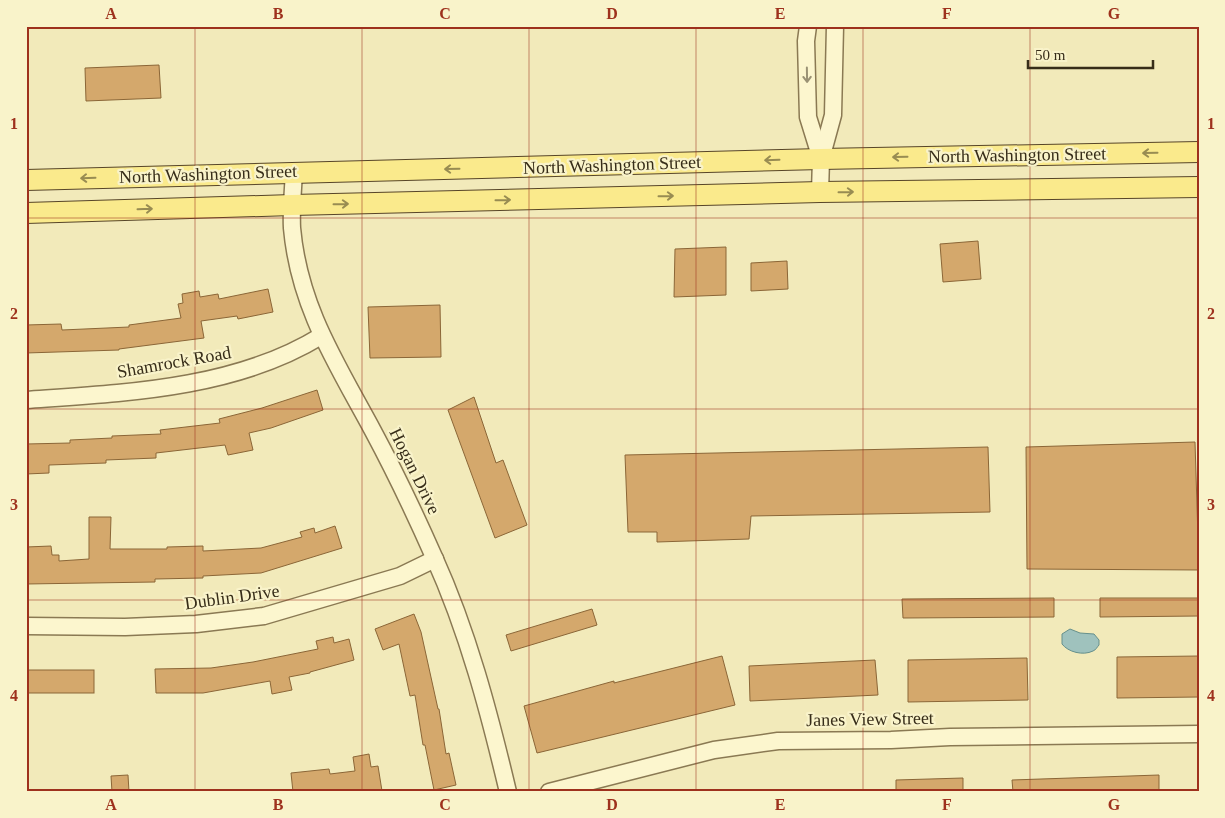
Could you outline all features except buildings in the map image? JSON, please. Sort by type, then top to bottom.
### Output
[{"type":"main road","name":"North Washington Street","points":[[26,180],[821,159],[1199,152]]},
{"type":"main road","name":"North Washington Street","points":[[26,213],[820,192],[1199,187]]},
{"type":"street","points":[[808,26],[806,41],[808,117],[821,159]]},
{"type":"street","points":[[820,192],[821,159],[833,116],[835,26]]},
{"type":"street","name":"Hogan Drive","points":[[294,172],[292,205],[295,250],[310,310],[321,336],[390,463],[435,559],[465,636],[494,733],[508,792]]},
{"type":"street","name":"Shamrock Road","points":[[26,400],[158,389],[213,379],[276,359],[321,336]]},
{"type":"street","name":"Dublin Drive","points":[[26,626],[126,627],[196,624],[264,616],[400,576],[435,559]]},
{"type":"street","name":"Janes View Street","points":[[549,792],[714,750],[778,741],[1199,734]]},
{"type":"water","points":[[1070,629],[1080,633],[1094,634],[1099,640],[1099,645],[1094,651],[1085,653],[1068,649],[1062,644],[1062,634]]}]
